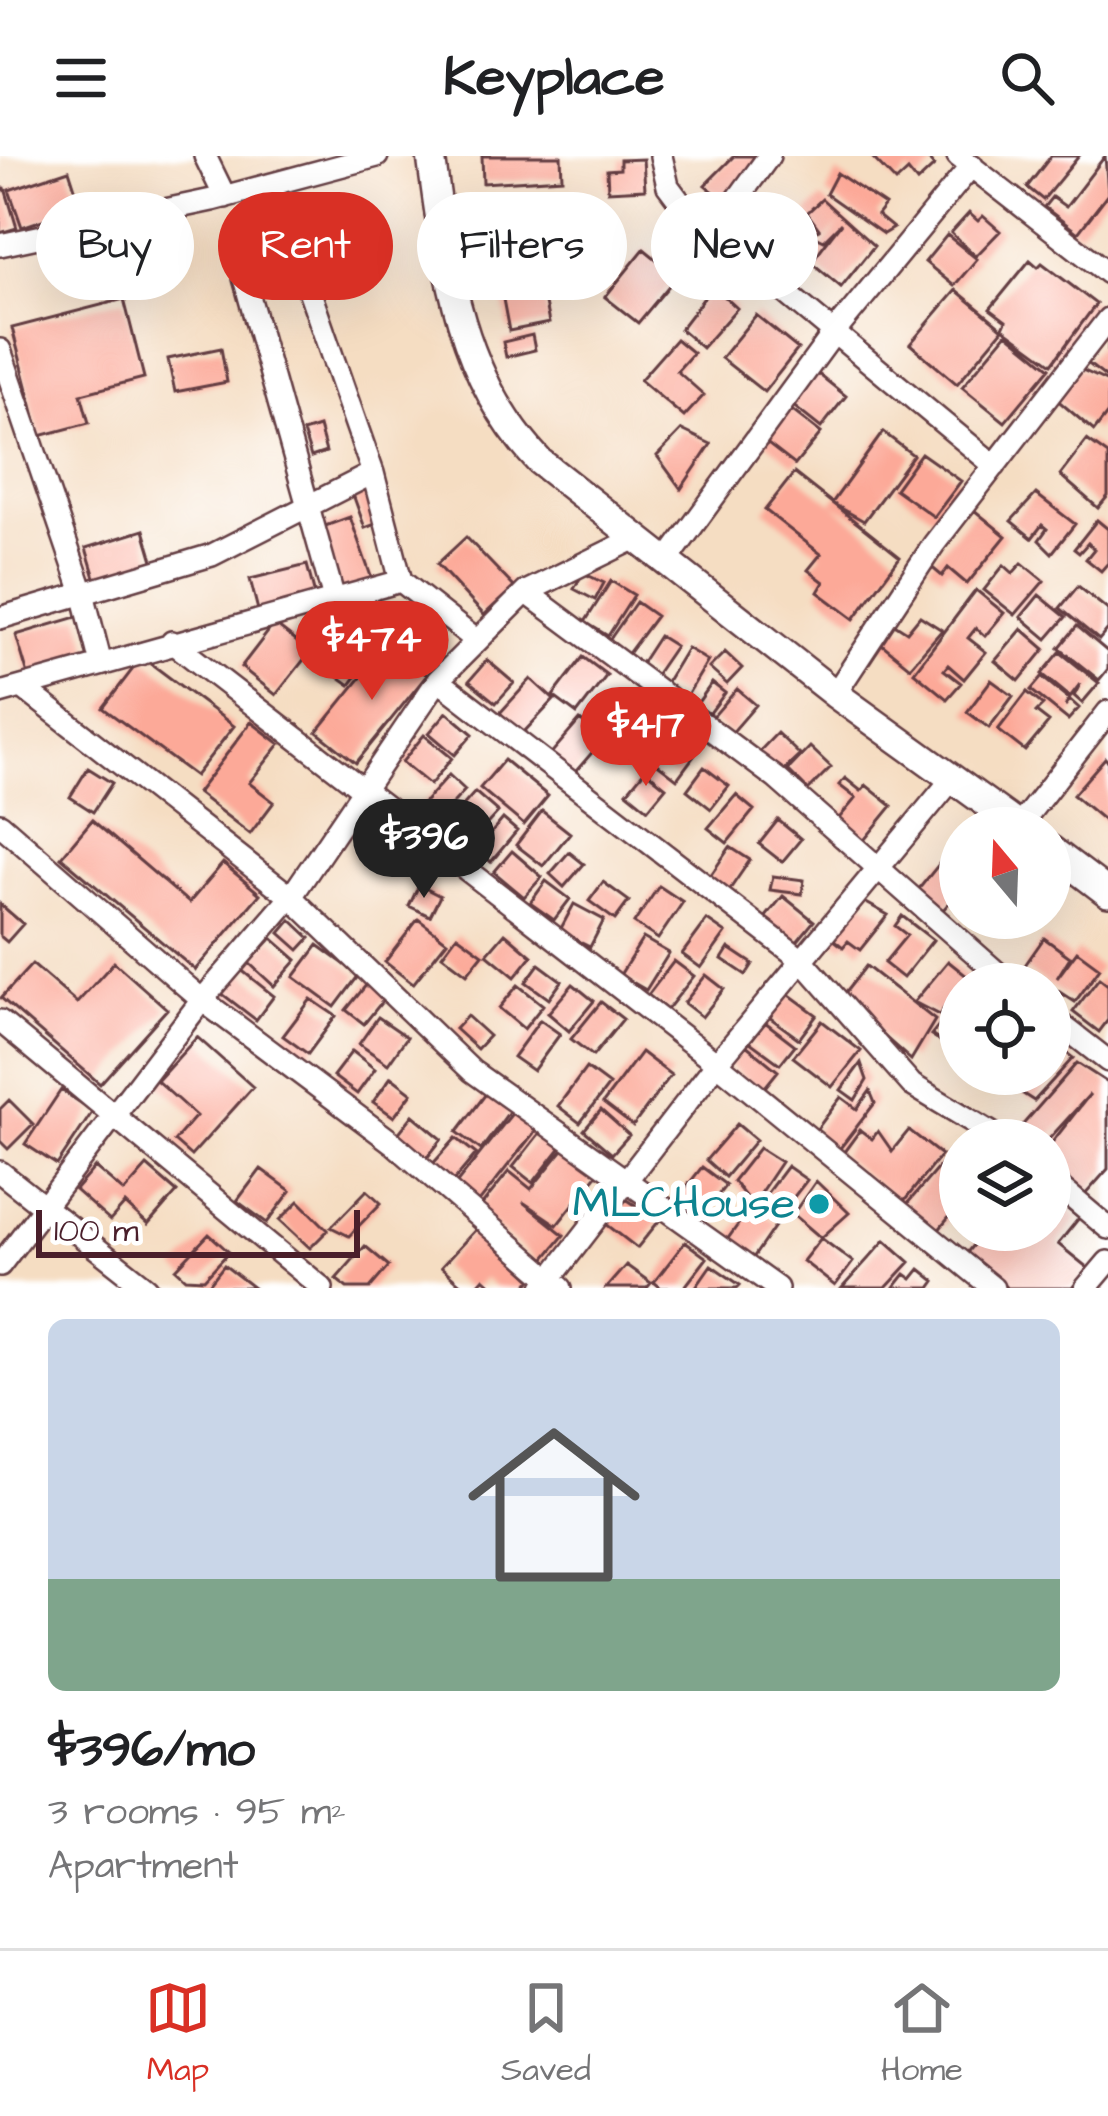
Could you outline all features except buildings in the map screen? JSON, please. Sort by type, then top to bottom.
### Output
[{"type":"street","points":[[206,156],[223,192]]},
{"type":"street","points":[[243,192],[377,156]]},
{"type":"street","points":[[431,156],[453,297],[487,394],[508,429],[539,461],[835,694],[993,807]]},
{"type":"street","points":[[662,156],[674,192]]},
{"type":"street","points":[[743,192],[769,156]]},
{"type":"street","points":[[666,562],[965,161],[1108,273]]},
{"type":"street","points":[[272,184],[373,473],[400,581],[477,641]]},
{"type":"street","points":[[0,245],[218,198]]},
{"type":"street","points":[[250,300],[334,598]]},
{"type":"street","points":[[792,300],[994,466]]},
{"type":"street","points":[[835,694],[934,544],[1108,320]]},
{"type":"street","points":[[0,350],[83,593],[101,664]]},
{"type":"street","points":[[0,617],[212,555],[373,473]]},
{"type":"street","points":[[0,1265],[202,1000],[291,897],[359,790],[438,680],[526,592],[636,538]]},
{"type":"street","points":[[11,690],[400,581]]},
{"type":"street","points":[[526,592],[746,754],[986,963]]},
{"type":"street","points":[[172,642],[717,1064],[993,1288]]},
{"type":"street","points":[[438,680],[802,960],[912,1085],[968,1119]]},
{"type":"street","points":[[11,690],[291,897],[472,1070],[777,1288]]},
{"type":"street","points":[[1035,807],[1108,712]]},
{"type":"street","points":[[0,824],[202,1000],[393,1143],[552,1285],[717,1064],[953,778]]},
{"type":"street","points":[[1071,866],[1108,893]]},
{"type":"street","points":[[0,1022],[322,1288]]},
{"type":"street","points":[[1071,1032],[1108,1061]]},
{"type":"street","points":[[0,1172],[147,1288]]},
{"type":"street","points":[[1071,1197],[1108,1228]]},
{"type":"street","points":[[1086,1288],[1108,1262]]},
{"type":"place","name":"MLCHouse","points":[[819,1204]]}]
